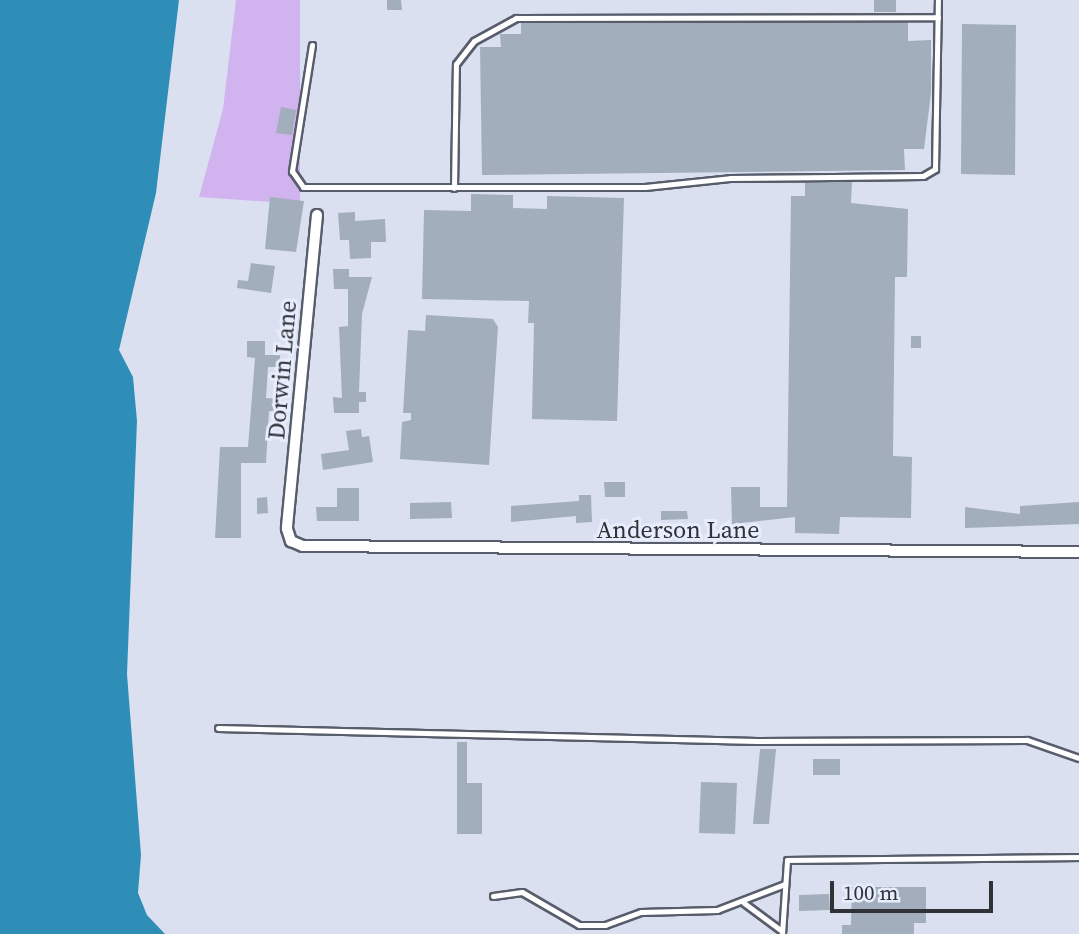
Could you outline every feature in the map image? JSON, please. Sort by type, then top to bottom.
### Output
[{"type":"street","name":"Dorwin Lane","points":[[287,529],[317,215]]},
{"type":"street","name":"Anderson Lane","points":[[287,529],[291,541],[315,548],[1079,552]]},
{"type":"lane","points":[[312,45],[294,156],[296,184],[454,188],[932,174],[938,0]]},
{"type":"lane","points":[[454,188],[456,64],[474,41],[516,18],[938,17]]},
{"type":"lane","points":[[218,728],[744,741],[1027,740],[1079,758]]},
{"type":"lane","points":[[782,932],[787,860],[1079,857]]},
{"type":"lane","points":[[493,896],[522,892],[579,925],[605,925],[641,912],[717,910],[744,903],[785,884]]},
{"type":"lane","points":[[744,903],[782,932]]},
{"type":"shaded area","points":[[236,0],[300,0],[300,204],[199,197],[223,109]]},
{"type":"water","points":[[0,0],[179,0],[156,193],[119,350],[133,377],[137,421],[127,674],[141,855],[138,893],[147,915],[165,934],[0,934]]},
{"type":"building","points":[[387,0],[401,0],[402,10],[387,10]]},
{"type":"building","points":[[874,0],[896,0],[896,12],[874,12]]},
{"type":"building","points":[[908,22],[908,41],[931,40],[931,93],[924,149],[904,149],[905,170],[482,175],[480,47],[501,47],[500,34],[521,34],[521,23]]},
{"type":"building","points":[[962,24],[1016,25],[1015,175],[961,174]]},
{"type":"building","points":[[281,107],[296,110],[292,135],[276,133]]},
{"type":"building","points":[[805,182],[852,182],[851,203],[908,209],[907,277],[895,277],[893,456],[912,457],[911,518],[840,517],[839,534],[795,533],[795,517],[732,524],[731,487],[760,487],[760,507],[787,507],[791,196],[805,196]]},
{"type":"building","points":[[471,194],[513,195],[513,208],[547,209],[547,196],[624,198],[617,421],[532,419],[534,323],[528,323],[529,301],[422,299],[424,210],[471,211]]},
{"type":"building","points":[[270,197],[304,201],[296,252],[265,249]]},
{"type":"building","points":[[355,212],[355,221],[385,219],[386,242],[371,242],[371,258],[350,259],[349,240],[340,240],[338,213]]},
{"type":"building","points":[[251,263],[275,266],[271,293],[237,288],[238,280],[248,281]]},
{"type":"building","points":[[333,269],[349,269],[349,277],[372,277],[362,314],[359,392],[366,392],[366,402],[359,402],[359,413],[334,413],[333,397],[342,398],[339,327],[348,326],[348,289],[334,289]]},
{"type":"building","points":[[426,315],[493,319],[498,327],[489,465],[400,459],[402,422],[411,420],[411,413],[403,413],[408,330],[425,331]]},
{"type":"building","points":[[911,336],[921,336],[921,348],[911,348]]},
{"type":"building","points":[[247,341],[265,341],[265,355],[280,355],[280,367],[268,367],[266,398],[278,399],[278,411],[269,411],[266,463],[241,463],[241,538],[215,538],[220,447],[248,447],[255,358],[247,357]]},
{"type":"building","points":[[361,429],[362,437],[369,436],[373,462],[323,470],[321,454],[349,450],[346,431]]},
{"type":"building","points":[[604,482],[625,482],[625,497],[605,497]]},
{"type":"building","points":[[337,488],[359,488],[359,521],[317,521],[316,507],[337,507]]},
{"type":"building","points":[[579,495],[591,495],[592,522],[576,523],[576,516],[511,522],[511,506],[579,501]]},
{"type":"building","points":[[267,497],[268,513],[257,514],[257,498]]},
{"type":"building","points":[[451,502],[452,518],[410,519],[410,503]]},
{"type":"building","points":[[1079,502],[1079,524],[965,528],[965,507],[1020,514],[1020,506]]},
{"type":"building","points":[[661,511],[687,511],[688,519],[661,520]]},
{"type":"building","points":[[457,742],[467,742],[467,783],[482,783],[482,834],[457,834]]},
{"type":"building","points":[[760,749],[776,749],[769,824],[753,824]]},
{"type":"building","points":[[813,759],[840,759],[840,775],[813,775]]},
{"type":"building","points":[[701,782],[737,783],[735,834],[699,833]]},
{"type":"building","points":[[852,887],[926,887],[926,923],[914,923],[914,934],[842,934],[842,925],[851,925]]},
{"type":"building","points":[[829,894],[830,910],[799,911],[799,895]]}]
